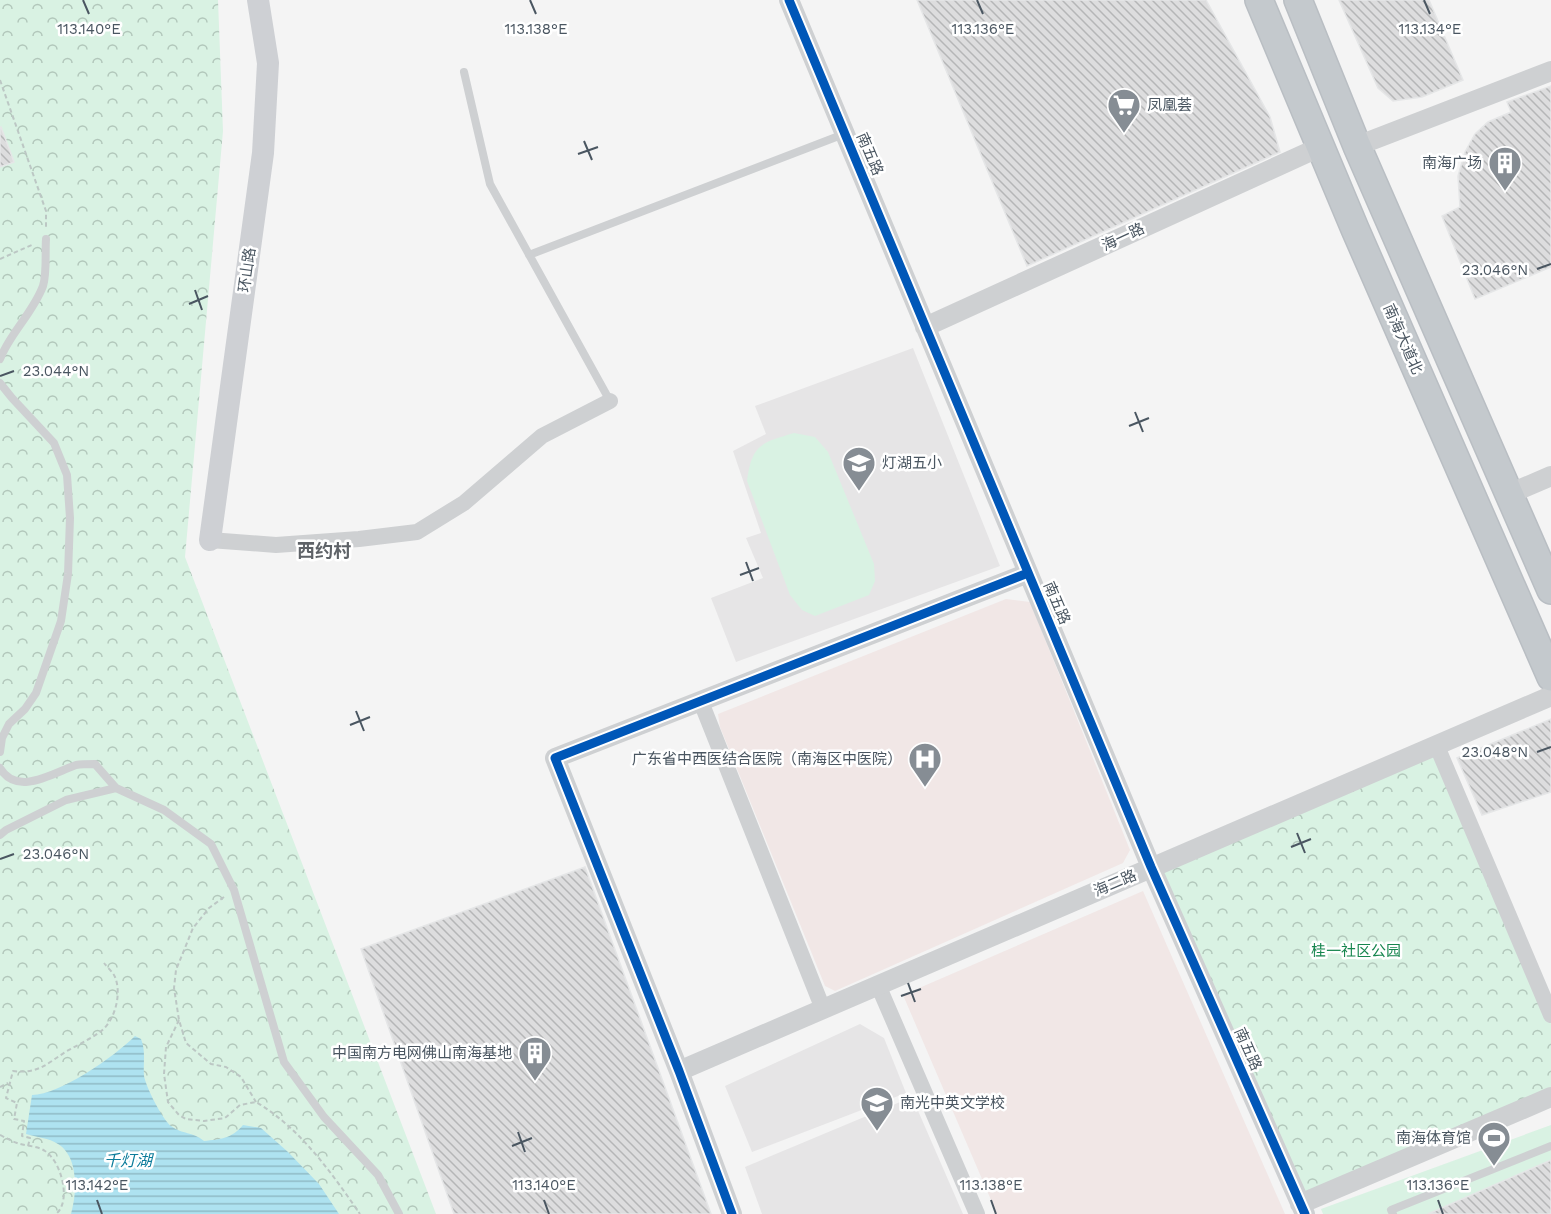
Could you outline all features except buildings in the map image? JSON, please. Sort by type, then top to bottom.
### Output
[{"type":"highway","name":"南海大道北","points":[[1259,0],[1320,147],[1551,677]]},
{"type":"highway","points":[[1298,0],[1357,146],[1551,590]]},
{"type":"main road","name":"环山路","points":[[210,540],[263,153],[268,63],[258,0]]},
{"type":"street","name":"南五路","points":[[789,0],[1151,867],[1303,1209]]},
{"type":"street","points":[[1357,146],[1551,71]]},
{"type":"street","name":"海一路","points":[[925,327],[1320,147]]},
{"type":"street","points":[[210,540],[276,545],[417,532],[464,503],[542,436],[610,401]]},
{"type":"street","points":[[1509,494],[1551,476]]},
{"type":"street","points":[[732,1214],[679,1071],[555,758],[1028,573]]},
{"type":"street","name":"海二路","points":[[679,1071],[1551,696]]},
{"type":"street","points":[[701,702],[823,1009]]},
{"type":"street","points":[[1436,744],[1551,1015]]},
{"type":"street","points":[[878,985],[977,1214]]},
{"type":"street","points":[[1303,1209],[1551,1097]]},
{"type":"lane","points":[[464,72],[490,184],[610,401]]},
{"type":"lane","points":[[529,255],[845,134]]},
{"type":"lane","points":[[0,359],[3,350],[34,305],[44,284],[46,239]]},
{"type":"lane","points":[[0,383],[54,443],[67,475],[70,518],[68,574],[61,621],[36,693],[25,709],[9,724],[2,738],[0,752]]},
{"type":"lane","points":[[0,768],[4,775],[20,782],[37,781],[79,764],[94,764],[116,788],[164,810],[211,844],[234,890],[284,1062],[324,1117],[378,1175],[399,1214]]},
{"type":"lane","points":[[0,835],[66,800],[116,788]]},
{"type":"lane","points":[[1393,1214],[1391,1210],[1551,1146]]},
{"type":"path","points":[[0,80],[46,210],[46,239],[0,259]]},
{"type":"path","points":[[234,890],[208,908],[193,928],[176,970],[174,988],[179,1020],[186,1043],[211,1064],[226,1068],[241,1077],[256,1102],[275,1113],[328,1167],[360,1214]]},
{"type":"path","points":[[28,1146],[30,1138],[22,1136],[24,1121],[14,1119],[17,1102],[6,1098],[12,1071],[26,1072],[41,1069],[63,1053],[101,1032],[118,998],[115,977],[104,963]]},
{"type":"path","points":[[179,1020],[166,1047],[164,1074],[168,1102],[178,1115],[186,1119],[204,1121],[225,1118],[240,1105],[256,1102]]},
{"type":"path","points":[[0,1087],[10,1083]]},
{"type":"path","points":[[0,1135],[45,1151],[57,1165],[65,1189],[60,1211],[56,1214]]},
{"type":"shaded area","name":"灯湖五小","points":[[913,348],[1000,566],[736,662],[711,598],[763,578],[746,538],[761,533],[733,451],[766,434],[755,406]]},
{"type":"shaded area","name":"广东省中西医结合医院（南海区中医院）","points":[[1006,599],[1030,602],[1130,850],[1123,863],[835,991],[825,986],[720,727],[718,714]]},
{"type":"shaded area","points":[[1143,891],[1285,1214],[997,1214],[903,995]]},
{"type":"shaded area","points":[[860,1024],[884,1038],[906,1093],[752,1152],[725,1086]]},
{"type":"shaded area","name":"南光中英文学校","points":[[912,1097],[963,1214],[762,1214],[745,1167]]},
{"type":"green space","points":[[0,0],[218,0],[223,131],[185,557],[436,1214],[0,1214]]},
{"type":"green space","points":[[794,433],[815,437],[828,452],[874,564],[875,581],[869,595],[815,616],[802,610],[790,595],[747,481],[755,452],[766,443]]},
{"type":"green space","name":"桂一社区公园","points":[[1436,744],[1551,1015],[1551,1097],[1300,1204],[1151,867]]},
{"type":"green space","name":"南海体育馆","points":[[1551,1125],[1551,1214],[1323,1214],[1321,1209]]},
{"type":"water","name":"千灯湖","points":[[135,1036],[141,1039],[143,1044],[144,1076],[148,1087],[159,1110],[171,1126],[204,1141],[230,1136],[243,1125],[261,1128],[319,1184],[339,1214],[71,1214],[75,1176],[70,1157],[58,1144],[26,1134],[32,1095],[57,1089],[72,1082],[114,1054]]},
{"type":"cycle path","points":[[789,0],[1151,867],[1305,1214]]},
{"type":"cycle path","points":[[732,1214],[679,1071],[555,758],[1028,573]]},
{"type":"place","name":"凤凰荟","points":[[1124,134]]},
{"type":"place","name":"南海广场","points":[[1505,192]]},
{"type":"place","name":"灯湖五小","points":[[859,492]]},
{"type":"place","name":"广东省中西医结合医院（南海区中医院）","points":[[925,788]]},
{"type":"place","name":"中国南方电网佛山南海基地","points":[[535,1082]]},
{"type":"place","name":"南光中英文学校","points":[[877,1132]]},
{"type":"place","name":"南海体育馆","points":[[1494,1167]]},
{"type":"district","name":"西约村","points":[[324,551]]}]
